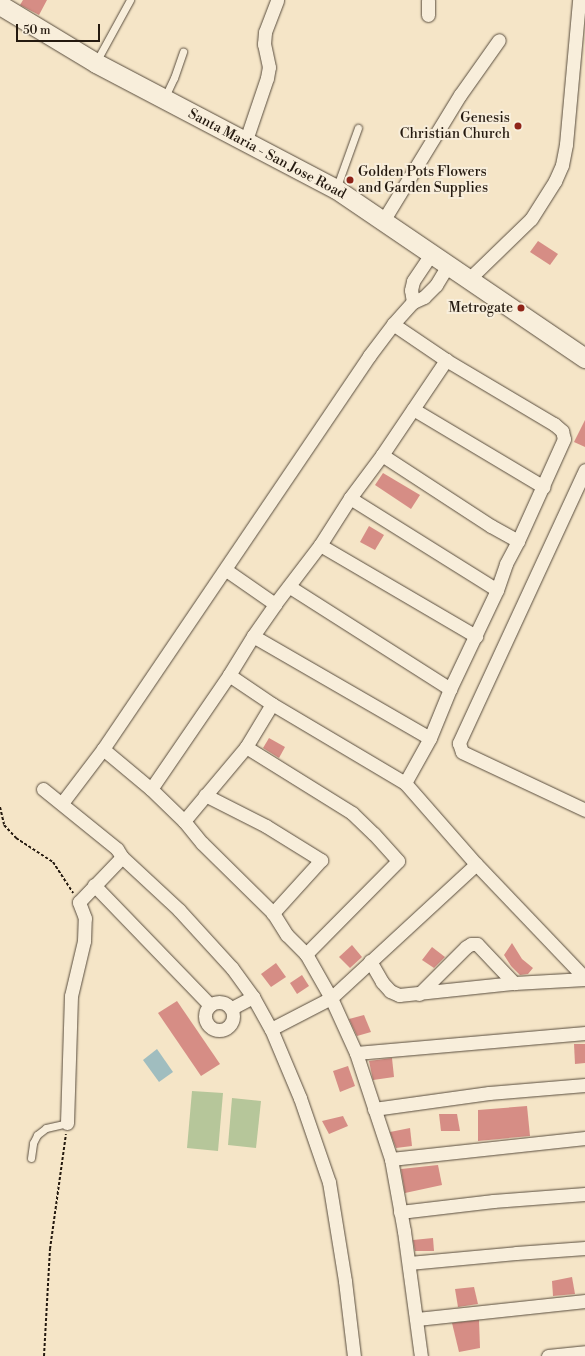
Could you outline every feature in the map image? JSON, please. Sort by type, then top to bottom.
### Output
[{"type":"main road","name":"Santa Maria - San Jose Road","points":[[0,5],[96,63],[246,140],[336,189],[585,358]]},
{"type":"street","points":[[246,140],[267,78],[269,67],[264,44],[266,32],[276,0]]},
{"type":"street","points":[[428,0],[428,15]]},
{"type":"street","points":[[469,279],[531,219],[555,181],[562,165],[566,144],[579,0]]},
{"type":"street","points":[[383,221],[460,95],[499,40]]},
{"type":"street","points":[[413,302],[411,290],[413,281],[431,254]]},
{"type":"street","points":[[62,803],[103,749],[226,570],[369,356],[393,324],[413,302],[424,297],[436,284],[448,265]]},
{"type":"street","points":[[393,324],[446,360],[554,424],[562,431],[564,439],[544,487],[506,564],[497,590],[450,689],[430,738],[405,783]]},
{"type":"street","points":[[151,789],[229,675],[275,604],[290,587],[320,545],[350,498],[382,455],[446,360]]},
{"type":"street","points":[[413,409],[544,487]]},
{"type":"street","points":[[382,455],[490,526],[518,541]]},
{"type":"street","points":[[585,470],[459,743],[462,752],[585,810]]},
{"type":"street","points":[[350,498],[497,590]]},
{"type":"street","points":[[320,545],[476,636]]},
{"type":"street","points":[[226,570],[275,604]]},
{"type":"street","points":[[290,587],[450,689]]},
{"type":"street","points":[[253,636],[430,738]]},
{"type":"street","points":[[229,675],[272,704],[405,783],[476,864],[585,979]]},
{"type":"street","points":[[184,821],[246,747],[272,704]]},
{"type":"street","points":[[246,747],[352,813],[374,834],[398,861],[306,954]]},
{"type":"street","points":[[103,749],[151,789],[184,821],[202,843],[273,913],[287,935],[306,954],[331,998],[356,1053],[391,1159],[409,1263],[421,1356]]},
{"type":"street","points":[[43,789],[117,849],[122,857],[199,931],[232,968],[253,997],[271,1029],[300,1098],[329,1182],[344,1273],[354,1356]]},
{"type":"street","points":[[205,795],[266,826],[321,860],[273,913]]},
{"type":"street","points":[[67,1123],[71,996],[84,941],[85,918],[79,902],[122,857]]},
{"type":"street","points":[[271,1029],[331,998],[476,864]]},
{"type":"street","points":[[94,885],[210,1005]]},
{"type":"street","points":[[419,994],[466,947],[471,944],[477,944],[514,983]]},
{"type":"street","points":[[370,961],[382,982],[390,991],[399,995],[514,983],[585,979]]},
{"type":"street","points":[[232,1008],[253,997]]},
{"type":"street","points":[[219,1002],[232,1008],[234,1018],[229,1027],[215,1030],[210,1027],[205,1019],[207,1009],[210,1005],[219,1002]]},
{"type":"street","points":[[356,1053],[585,1033]]},
{"type":"street","points":[[374,1109],[489,1093],[585,1085]]},
{"type":"street","points":[[391,1159],[585,1138]]},
{"type":"street","points":[[400,1212],[493,1201],[585,1194]]},
{"type":"street","points":[[409,1263],[516,1252],[585,1248]]},
{"type":"street","points":[[417,1319],[585,1301]]},
{"type":"street","points":[[548,1356],[585,1352]]},
{"type":"lane","points":[[96,63],[130,0]]},
{"type":"lane","points":[[164,99],[174,78],[183,52]]},
{"type":"lane","points":[[336,189],[358,128]]},
{"type":"lane","points":[[31,1158],[33,1143],[37,1135],[46,1128],[67,1123]]},
{"type":"path","points":[[0,807],[4,825],[16,838],[53,862],[79,902]]},
{"type":"path","points":[[44,1356],[50,1249],[67,1123]]},
{"type":"green space","points":[[192,1091],[223,1093],[218,1151],[187,1148]]},
{"type":"green space","points":[[232,1098],[261,1101],[256,1148],[228,1145]]},
{"type":"water","points":[[157,1049],[173,1072],[159,1082],[143,1060]]},
{"type":"building","points":[[23,0],[47,0],[39,15],[20,5]]},
{"type":"building","points":[[538,241],[558,254],[550,265],[530,252]]},
{"type":"building","points":[[585,420],[585,447],[574,442]]},
{"type":"building","points":[[383,473],[420,495],[411,509],[375,485]]},
{"type":"building","points":[[369,526],[384,535],[375,550],[360,542]]},
{"type":"building","points":[[269,738],[285,747],[279,758],[263,748]]},
{"type":"building","points":[[512,943],[522,959],[533,968],[528,974],[520,975],[511,966],[504,955]]},
{"type":"building","points":[[352,945],[362,957],[350,968],[339,957]]},
{"type":"building","points":[[432,947],[445,957],[434,968],[422,960]]},
{"type":"building","points":[[276,963],[286,977],[271,987],[261,974]]},
{"type":"building","points":[[302,975],[309,986],[297,994],[290,983]]},
{"type":"building","points":[[177,1001],[220,1064],[201,1076],[158,1013]]},
{"type":"building","points":[[364,1015],[371,1032],[357,1036],[349,1019]]},
{"type":"building","points":[[574,1044],[585,1044],[585,1063],[575,1064]]},
{"type":"building","points":[[392,1058],[394,1077],[373,1080],[369,1061]]},
{"type":"building","points":[[348,1066],[355,1086],[340,1092],[333,1071]]},
{"type":"building","points":[[527,1106],[530,1136],[478,1141],[478,1110]]},
{"type":"building","points":[[439,1114],[457,1114],[460,1131],[441,1131]]},
{"type":"building","points":[[343,1116],[348,1126],[329,1134],[322,1121]]},
{"type":"building","points":[[410,1128],[412,1146],[396,1148],[390,1132]]},
{"type":"building","points":[[438,1165],[442,1185],[405,1193],[401,1169]]},
{"type":"building","points":[[433,1238],[434,1251],[415,1251],[413,1240]]},
{"type":"building","points":[[572,1277],[575,1294],[553,1296],[552,1281]]},
{"type":"building","points":[[474,1287],[478,1304],[458,1307],[455,1289]]},
{"type":"building","points":[[479,1320],[480,1348],[459,1352],[452,1323]]},
{"type":"place","name":"Genesis Christian Church","points":[[518,126]]},
{"type":"place","name":"Golden Pots Flowers and Garden Supplies","points":[[350,180]]},
{"type":"place","name":"Metrogate","points":[[521,308]]}]
